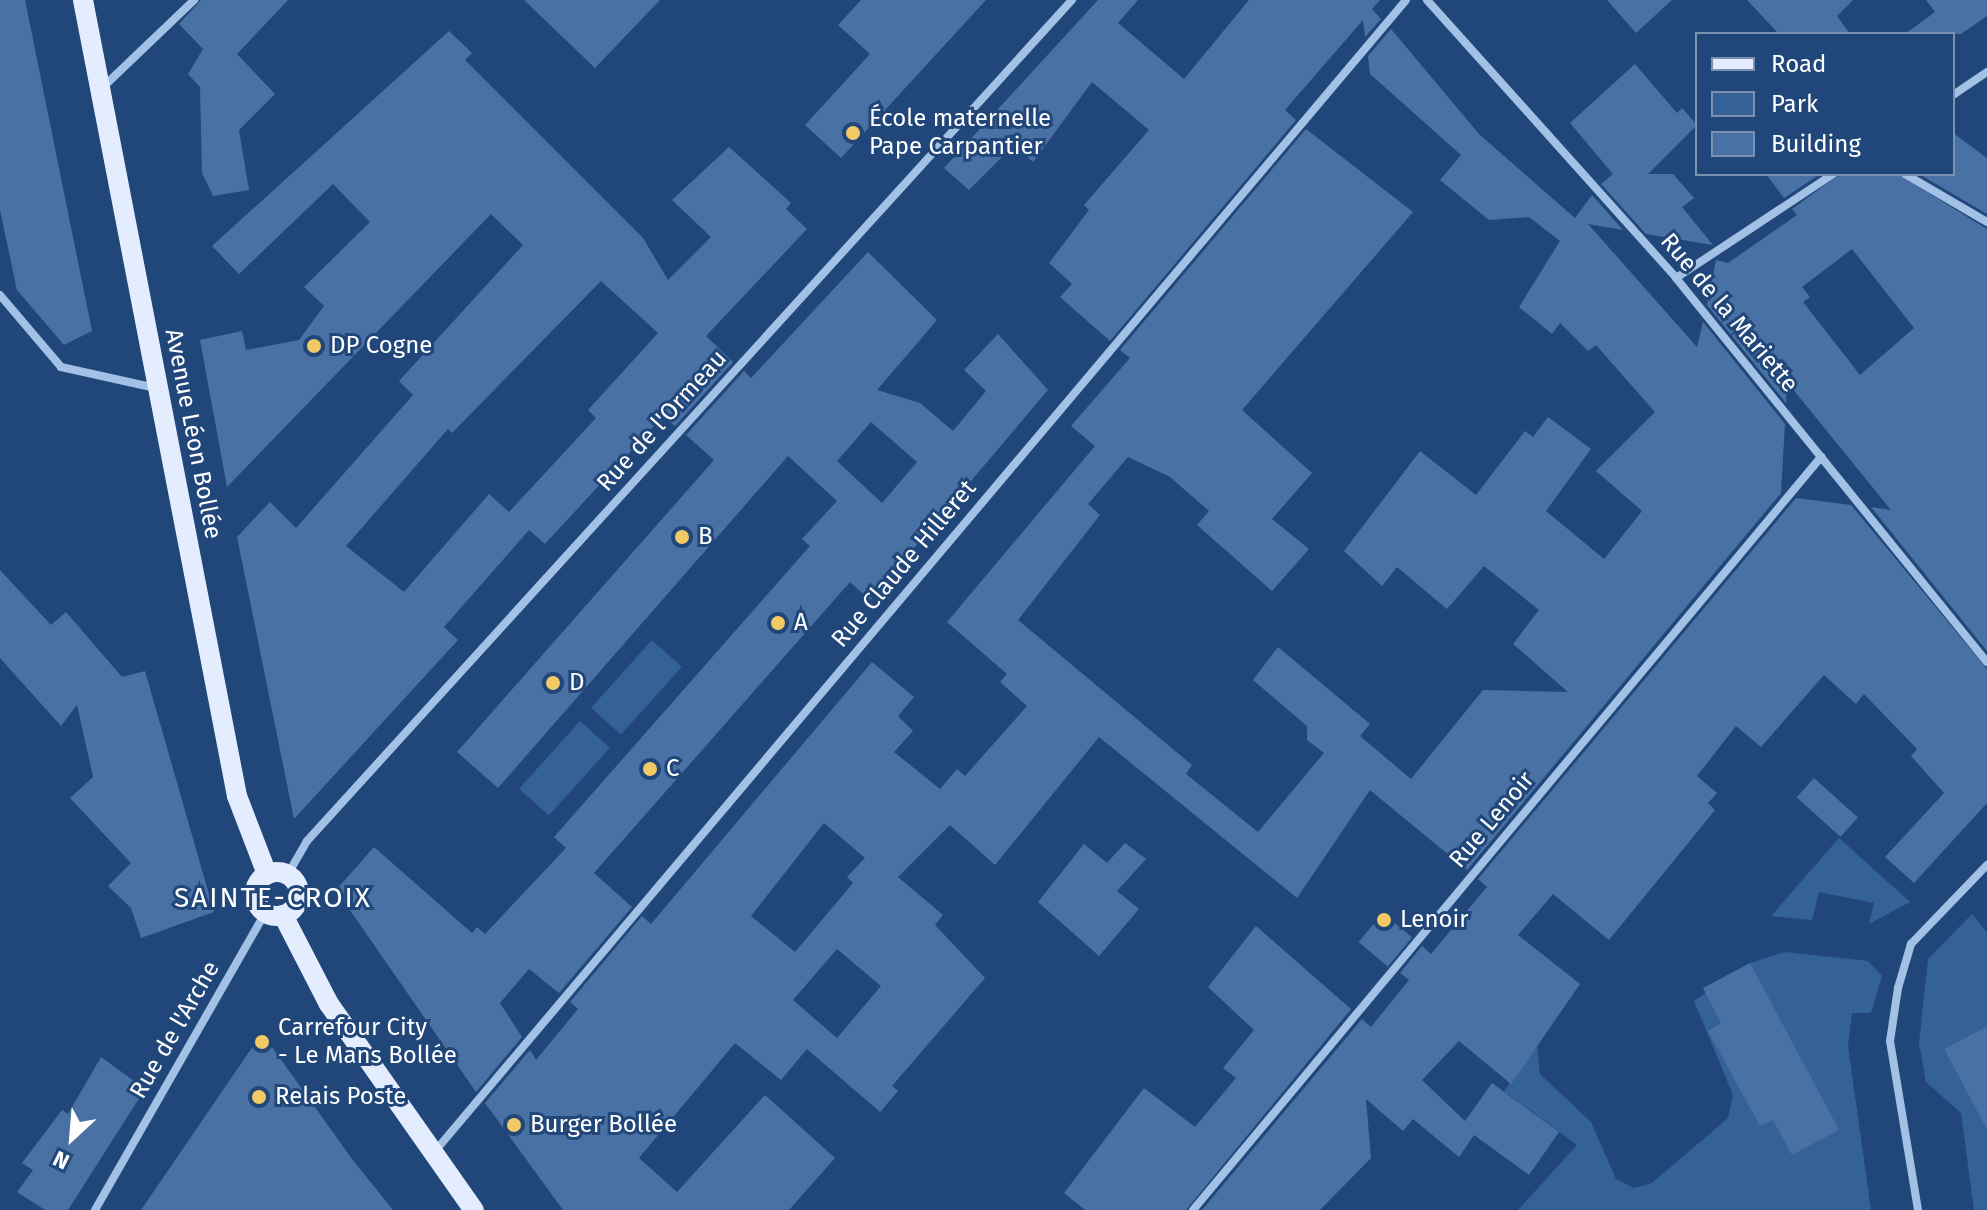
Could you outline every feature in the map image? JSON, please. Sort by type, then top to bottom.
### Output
[{"type":"main road","name":"Avenue Léon Bollée","points":[[83,0],[237,796],[277,874],[299,892],[274,913]]},
{"type":"main road","name":"Avenue Léon Bollée","points":[[277,874],[255,894],[274,913],[329,1004],[474,1210]]},
{"type":"street","points":[[101,90],[194,0]]},
{"type":"street","name":"Rue de l'Ormeau","points":[[277,874],[1072,0]]},
{"type":"street","name":"Rue Claude Hilleret","points":[[433,1154],[1406,0]]},
{"type":"street","name":"Rue de la Mariette","points":[[1427,0],[1676,278],[1987,662]]},
{"type":"street","points":[[1955,94],[1987,72]]},
{"type":"street","points":[[1676,278],[1830,176]]},
{"type":"street","points":[[1908,176],[1987,222]]},
{"type":"street","points":[[0,295],[61,367],[158,389]]},
{"type":"street","name":"Rue Lenoir","points":[[1193,1210],[1821,457]]},
{"type":"street","points":[[1918,1210],[1890,1041],[1898,988],[1911,944],[1987,865]]},
{"type":"street","name":"Rue de l'Arche","points":[[95,1210],[274,913]]},
{"type":"green space","points":[[652,640],[682,667],[621,734],[591,708]]},
{"type":"green space","points":[[580,721],[610,748],[549,815],[519,789]]},
{"type":"green space","points":[[1839,838],[1910,902],[1869,924],[1874,903],[1819,892],[1812,920],[1771,916]]},
{"type":"green space","points":[[1972,914],[1987,932],[1987,1026],[1944,1049],[1987,1130],[1987,1210],[1974,1210],[1961,1113],[1926,1082],[1919,1043],[1928,959]]},
{"type":"green space","points":[[1785,952],[1868,961],[1882,976],[1871,1013],[1852,1013],[1848,1046],[1871,1210],[1518,1210],[1577,1145],[1504,1091],[1537,1046],[1540,1074],[1591,1122],[1616,1179],[1634,1188],[1652,1183],[1728,1118],[1733,1095],[1694,1001],[1750,963]]},
{"type":"building","points":[[0,0],[25,0],[92,331],[64,345],[17,290],[0,210]]},
{"type":"building","points":[[201,0],[288,0],[237,54],[275,94],[239,130],[249,190],[213,196],[202,173],[200,87],[188,74],[203,49],[179,24]]},
{"type":"building","points":[[524,0],[660,0],[595,68]]},
{"type":"building","points":[[861,0],[986,0],[841,158],[805,125],[870,54],[838,25]]},
{"type":"building","points":[[1098,0],[1138,0],[1118,23],[1184,79],[1249,0],[1380,0],[1372,9],[1381,19],[1365,37],[1363,20],[1285,110],[1296,120],[1110,341],[1060,297],[1072,284],[1049,263],[1089,210],[1084,205],[1149,130],[1092,82],[1033,162],[1014,145],[969,190],[944,168]]},
{"type":"building","points":[[1607,0],[1672,0],[1636,33]]},
{"type":"building","points":[[1747,0],[1853,0],[1837,16],[1849,32],[1777,32]]},
{"type":"building","points":[[1926,0],[1987,0],[1987,16],[1961,34],[1908,32],[1935,12]]},
{"type":"building","points":[[1391,29],[1479,134],[1575,218],[1592,195],[1623,230],[1588,224],[1697,347],[1703,322],[1785,424],[1781,493],[1467,870],[1370,790],[1297,898],[1099,737],[995,865],[950,825],[898,877],[943,915],[935,925],[985,978],[892,1086],[898,1091],[880,1112],[807,1049],[781,1080],[735,1043],[639,1158],[677,1192],[765,1095],[835,1158],[789,1210],[563,1210],[485,1103],[530,1050],[536,1060],[578,1009],[570,1002],[642,916],[651,924],[872,662],[914,697],[898,716],[913,731],[894,752],[940,789],[957,769],[965,776],[1027,706],[1000,682],[1007,674],[947,622],[1095,446],[1071,426],[1130,358],[1120,350],[1306,129],[1413,212],[1242,410],[1312,473],[1272,519],[1309,549],[1272,591],[1197,525],[1209,511],[1170,477],[1128,457],[1088,504],[1100,515],[1018,620],[1192,765],[1186,774],[1258,832],[1324,753],[1307,740],[1307,726],[1253,680],[1278,647],[1370,724],[1360,736],[1411,779],[1483,690],[1568,692],[1513,644],[1539,610],[1484,566],[1447,609],[1397,567],[1382,586],[1344,551],[1420,451],[1476,495],[1525,431],[1533,437],[1548,417],[1591,449],[1546,511],[1604,559],[1642,511],[1596,471],[1655,412],[1596,345],[1588,351],[1560,323],[1552,334],[1519,307],[1560,241],[1529,217],[1489,220],[1440,180],[1461,155],[1370,74],[1368,56]],"holes":[[[824,823],[865,858],[847,877],[853,883],[795,952],[751,916]],[[837,949],[881,986],[837,1038],[793,1000]]]},
{"type":"building","points":[[449,31],[472,53],[465,60],[643,238],[668,280],[711,237],[672,200],[729,147],[791,203],[786,209],[807,229],[706,336],[733,362],[675,426],[663,416],[545,544],[529,530],[444,627],[458,640],[294,819],[237,537],[270,502],[296,528],[413,395],[399,381],[523,245],[491,214],[227,487],[200,340],[242,331],[246,350],[299,340],[324,306],[304,287],[370,222],[333,184],[239,274],[212,246]],"holes":[[[601,281],[658,333],[588,410],[596,418],[509,512],[489,494],[404,592],[346,546],[448,429],[452,433]]]},
{"type":"building","points":[[1635,64],[1677,113],[1682,108],[1695,123],[1695,127],[1648,174],[1673,174],[1694,198],[1682,207],[1713,245],[1646,234],[1601,184],[1613,174],[1570,123]]},
{"type":"building","points":[[1955,134],[1987,158],[1987,214],[1922,176],[1955,176]]},
{"type":"building","points":[[1768,176],[1817,176],[1784,198]]},
{"type":"building","points":[[1837,176],[1901,176],[1987,229],[1987,651],[1871,507],[1891,510],[1787,382],[1786,403],[1707,305],[1716,260],[1728,263],[1797,215],[1792,209]],"holes":[[[1852,249],[1914,328],[1860,375],[1803,302],[1810,297],[1802,287]]]},
{"type":"building","points":[[868,252],[937,320],[877,390],[920,403],[953,431],[986,391],[964,370],[998,334],[1048,390],[870,600],[850,582],[594,873],[632,907],[559,993],[529,969],[500,1003],[522,1037],[476,1092],[336,890],[374,847],[472,933],[477,927],[485,934],[566,848],[554,837],[810,546],[802,539],[837,501],[788,456],[498,788],[457,752],[714,460],[686,435],[744,371],[751,378]],"holes":[[[871,422],[917,462],[882,503],[837,461]]]},
{"type":"building","points":[[1796,498],[1851,505],[1987,669],[1987,803],[1914,883],[1885,857],[1944,793],[1911,756],[1917,749],[1864,694],[1856,704],[1824,675],[1761,747],[1736,726],[1697,776],[1717,793],[1708,803],[1715,810],[1609,940],[1553,894],[1518,935],[1580,984],[1511,1084],[1459,1041],[1422,1080],[1465,1121],[1492,1083],[1559,1132],[1529,1175],[1474,1135],[1459,1157],[1413,1119],[1403,1131],[1366,1099],[1371,1158],[1320,1210],[1202,1210],[1362,1019],[1371,1027],[1409,980],[1400,973],[1422,946],[1431,954],[1487,887],[1478,879]]},
{"type":"building","points":[[0,570],[51,625],[66,612],[122,677],[145,671],[214,912],[141,938],[131,908],[108,886],[131,863],[70,798],[93,777],[77,705],[61,726],[0,658]]},
{"type":"building","points":[[1814,778],[1858,817],[1840,837],[1797,797]]},
{"type":"building","points":[[1125,843],[1146,859],[1117,891],[1139,909],[1099,956],[1038,902],[1084,844],[1107,863]]},
{"type":"building","points":[[1383,913],[1412,937],[1388,967],[1359,942]]},
{"type":"building","points":[[1256,926],[1351,1009],[1186,1210],[1085,1210],[1064,1193],[1144,1088],[1195,1127],[1236,1078],[1223,1068],[1254,1030],[1208,987]]},
{"type":"building","points":[[1750,963],[1839,1130],[1792,1155],[1773,1120],[1760,1126],[1708,1031],[1721,1023],[1703,988]]},
{"type":"building","points":[[1987,1026],[1987,1130],[1944,1049]]},
{"type":"building","points":[[262,1033],[352,1159],[393,1210],[141,1210]]},
{"type":"building","points":[[101,1057],[145,1089],[68,1210],[45,1210],[17,1192],[33,1170],[22,1163],[62,1110],[68,1114]]},
{"type":"place","name":"École maternelle Pape Carpantier","points":[[853,133]]},
{"type":"place","name":"DP Cogne","points":[[314,346]]},
{"type":"place","name":"B","points":[[682,537]]},
{"type":"place","name":"A","points":[[778,623]]},
{"type":"place","name":"D","points":[[553,683]]},
{"type":"place","name":"C","points":[[650,769]]},
{"type":"place","name":"Lenoir","points":[[1384,920]]},
{"type":"place","name":"Carrefour City - Le Mans Bollée","points":[[262,1042]]},
{"type":"place","name":"Relais Poste","points":[[259,1097]]},
{"type":"place","name":"Burger Bollée","points":[[514,1125]]},
{"type":"district","name":"SAINTE-CROIX","points":[[273,898]]}]
